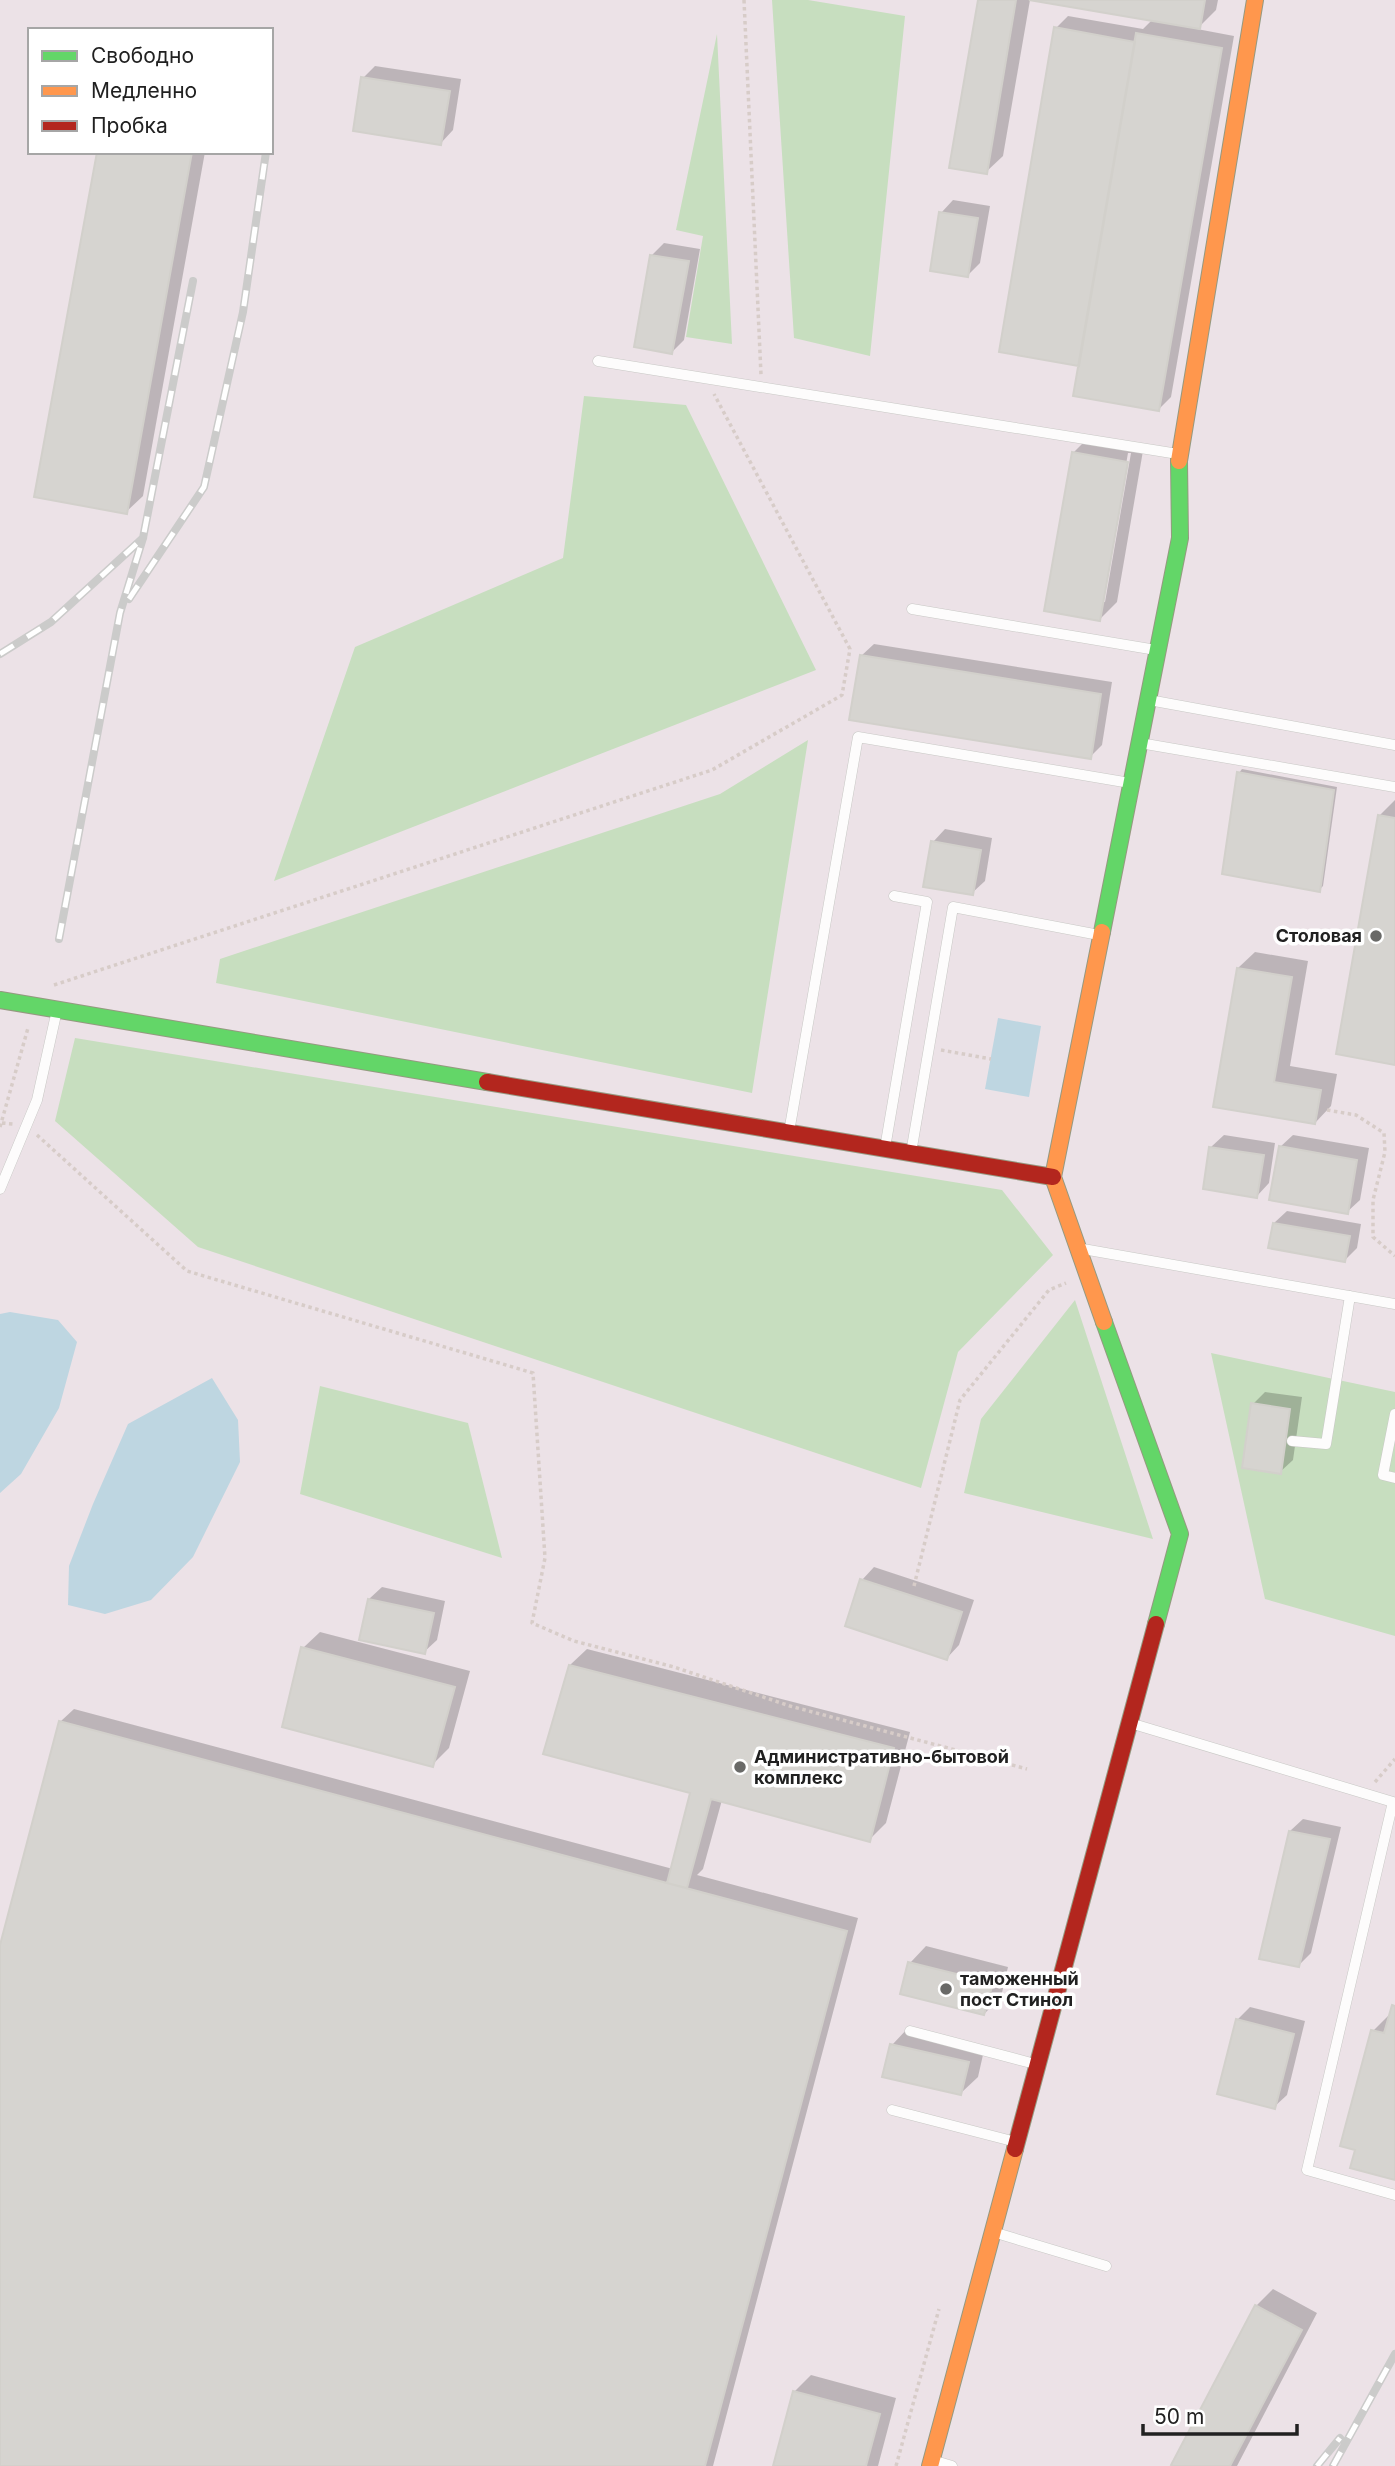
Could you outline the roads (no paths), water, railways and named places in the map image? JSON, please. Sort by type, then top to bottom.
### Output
[{"type":"street","points":[[930,2463],[1180,1534],[1053,1177],[1180,538],[1179,454],[1255,0]]},
{"type":"street","points":[[0,1000],[1053,1177]]},
{"type":"lane","points":[[598,361],[1179,454]]},
{"type":"lane","points":[[912,609],[1158,650]]},
{"type":"lane","points":[[1148,699],[1395,745]]},
{"type":"lane","points":[[789,1133],[858,737],[1132,783]]},
{"type":"lane","points":[[1140,743],[1395,787]]},
{"type":"lane","points":[[885,1149],[927,902],[894,896]]},
{"type":"lane","points":[[911,1153],[953,907],[1101,936]]},
{"type":"lane","points":[[0,1189],[37,1100],[57,1010]]},
{"type":"lane","points":[[1079,1248],[1395,1304]]},
{"type":"lane","points":[[1292,1441],[1326,1444],[1350,1296]]},
{"type":"lane","points":[[1395,1414],[1383,1475],[1395,1478]]},
{"type":"lane","points":[[1129,1723],[1393,1802],[1307,2170],[1395,2195]]},
{"type":"lane","points":[[911,2031],[1037,2065]]},
{"type":"lane","points":[[892,2110],[1016,2142]]},
{"type":"lane","points":[[992,2232],[1106,2266]]},
{"type":"lane","points":[[930,2463],[952,2466]]},
{"type":"water","points":[[998,1018],[1041,1026],[1029,1097],[985,1089]]},
{"type":"water","points":[[10,1312],[58,1320],[77,1342],[59,1408],[21,1474],[0,1493],[0,1314]]},
{"type":"water","points":[[212,1378],[238,1420],[240,1462],[193,1557],[151,1600],[105,1614],[68,1605],[69,1566],[128,1424]]},
{"type":"railway","points":[[129,599],[204,487],[243,312],[266,154]]},
{"type":"railway","points":[[59,939],[120,613],[143,538],[193,281]]},
{"type":"railway","points":[[0,654],[51,622],[143,538]]},
{"type":"railway","points":[[1333,2466],[1395,2354]]},
{"type":"railway","points":[[1317,2466],[1340,2438]]},
{"type":"place","name":"Столовая","points":[[1376,936]]},
{"type":"place","name":"Административно-бытовой комплекс","points":[[740,1767]]},
{"type":"place","name":"таможенный пост Стинол","points":[[946,1989]]}]
